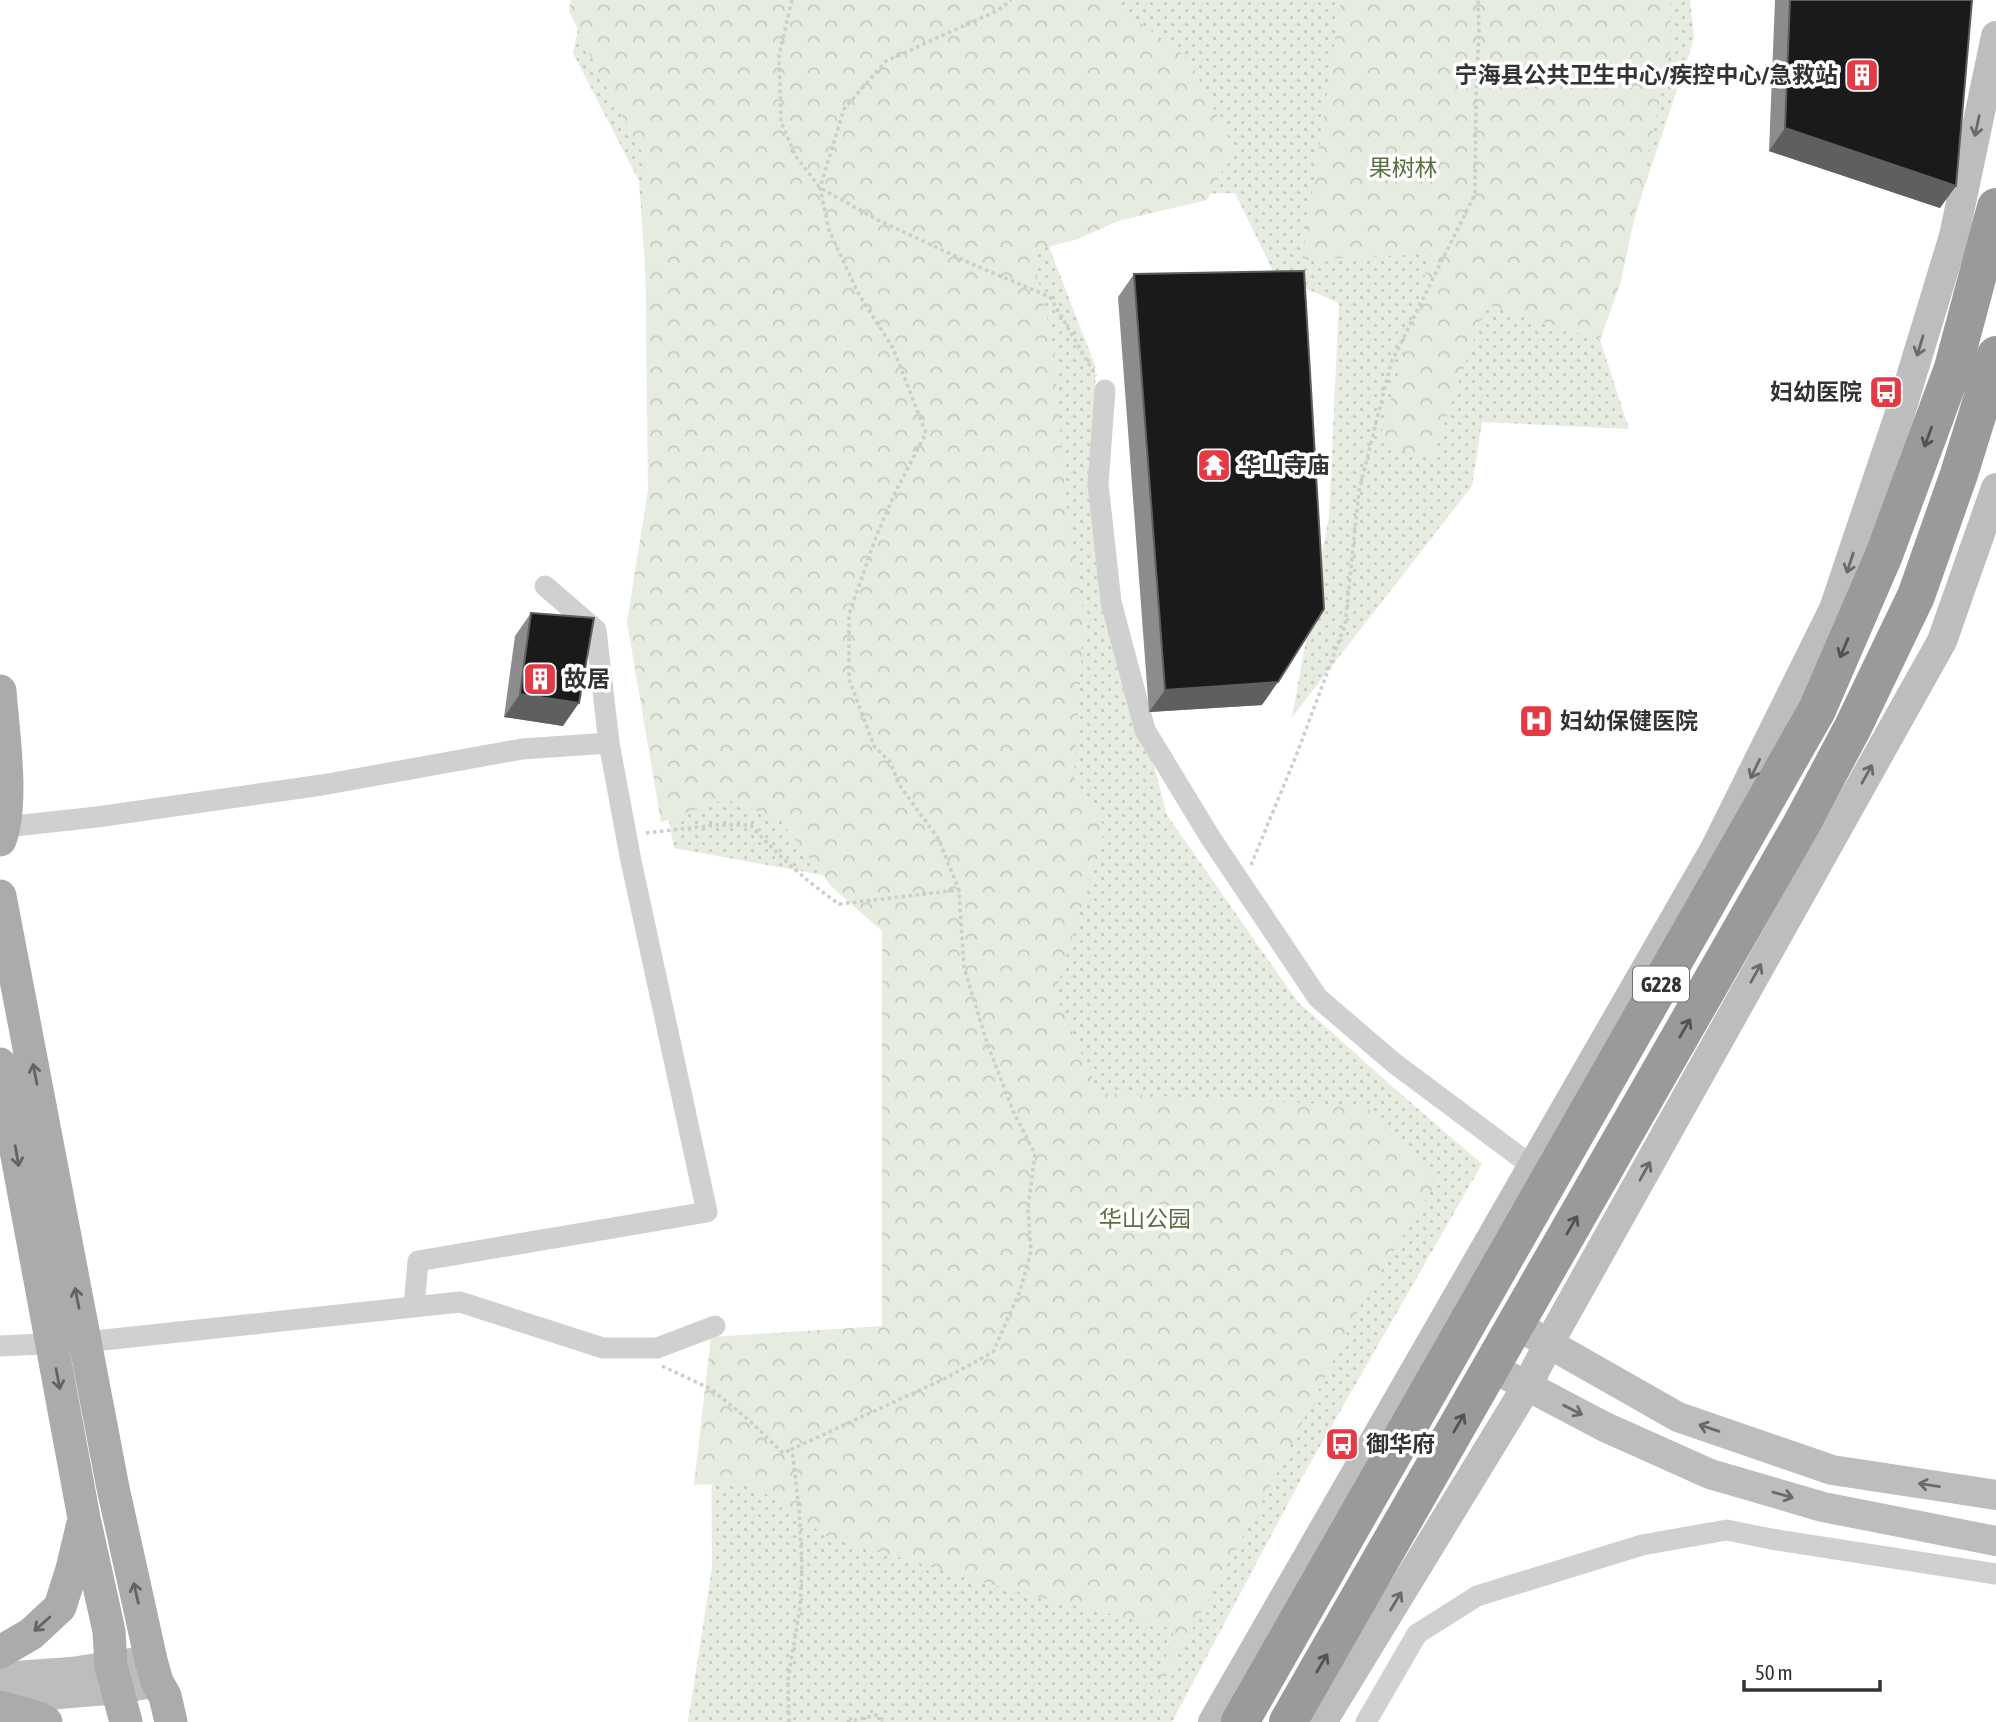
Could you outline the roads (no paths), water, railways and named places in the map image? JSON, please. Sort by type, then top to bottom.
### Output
[{"type":"highway","name":"G228","points":[[1240,1722],[1817,709],[1884,555],[1954,368],[1979,242],[1996,207]]},
{"type":"highway","name":"G228","points":[[1288,1722],[1801,825],[1853,727],[1916,596],[1959,474],[1996,355]]},
{"type":"main road","points":[[0,691],[6,781],[2,833]]},
{"type":"main road","points":[[0,896],[113,1488],[154,1671],[165,1696],[171,1722]]},
{"type":"main road","points":[[0,1064],[84,1518],[126,1722]]},
{"type":"main road","points":[[0,1652],[31,1634],[60,1607],[84,1518]]},
{"type":"main road","points":[[0,1707],[46,1722]]},
{"type":"street","points":[[1213,1722],[1715,849],[1834,609],[1900,410],[1979,242],[1996,36]]},
{"type":"street","points":[[1105,390],[1098,484],[1111,602],[1144,730],[1210,837],[1318,998],[1394,1063],[1532,1166]]},
{"type":"street","points":[[1322,1722],[1527,1386],[1941,641],[1996,488]]},
{"type":"street","points":[[414,1307],[418,1261],[707,1212],[626,834],[610,743],[596,630],[545,586]]},
{"type":"street","points":[[2,833],[322,785],[522,749],[610,743]]},
{"type":"street","points":[[0,1346],[85,1342],[460,1301],[603,1348],[657,1348],[715,1326]]},
{"type":"street","points":[[1515,1324],[1678,1417],[1832,1470],[1996,1495]]},
{"type":"street","points":[[1491,1368],[1605,1427],[1710,1474],[1823,1507],[1996,1541]]},
{"type":"street","points":[[1366,1722],[1417,1634],[1477,1596],[1642,1545],[1727,1530],[1996,1574]]},
{"type":"street","points":[[0,1699],[154,1671]]},
{"type":"street","points":[[0,1677],[71,1672],[115,1678]]},
{"type":"place","name":"宁海县公共卫生中心/疾控中心/急救站","points":[[1862,75]]},
{"type":"place","name":"妇幼医院","points":[[1886,392]]},
{"type":"place","name":"华山寺庙","points":[[1214,465]]},
{"type":"place","name":"故居","points":[[540,679]]},
{"type":"place","name":"妇幼保健医院","points":[[1536,721]]},
{"type":"place","name":"御华府","points":[[1342,1444]]},
{"type":"park label","name":"果树林","points":[[1403,168]]},
{"type":"park label","name":"华山公园","points":[[1145,1219]]}]
